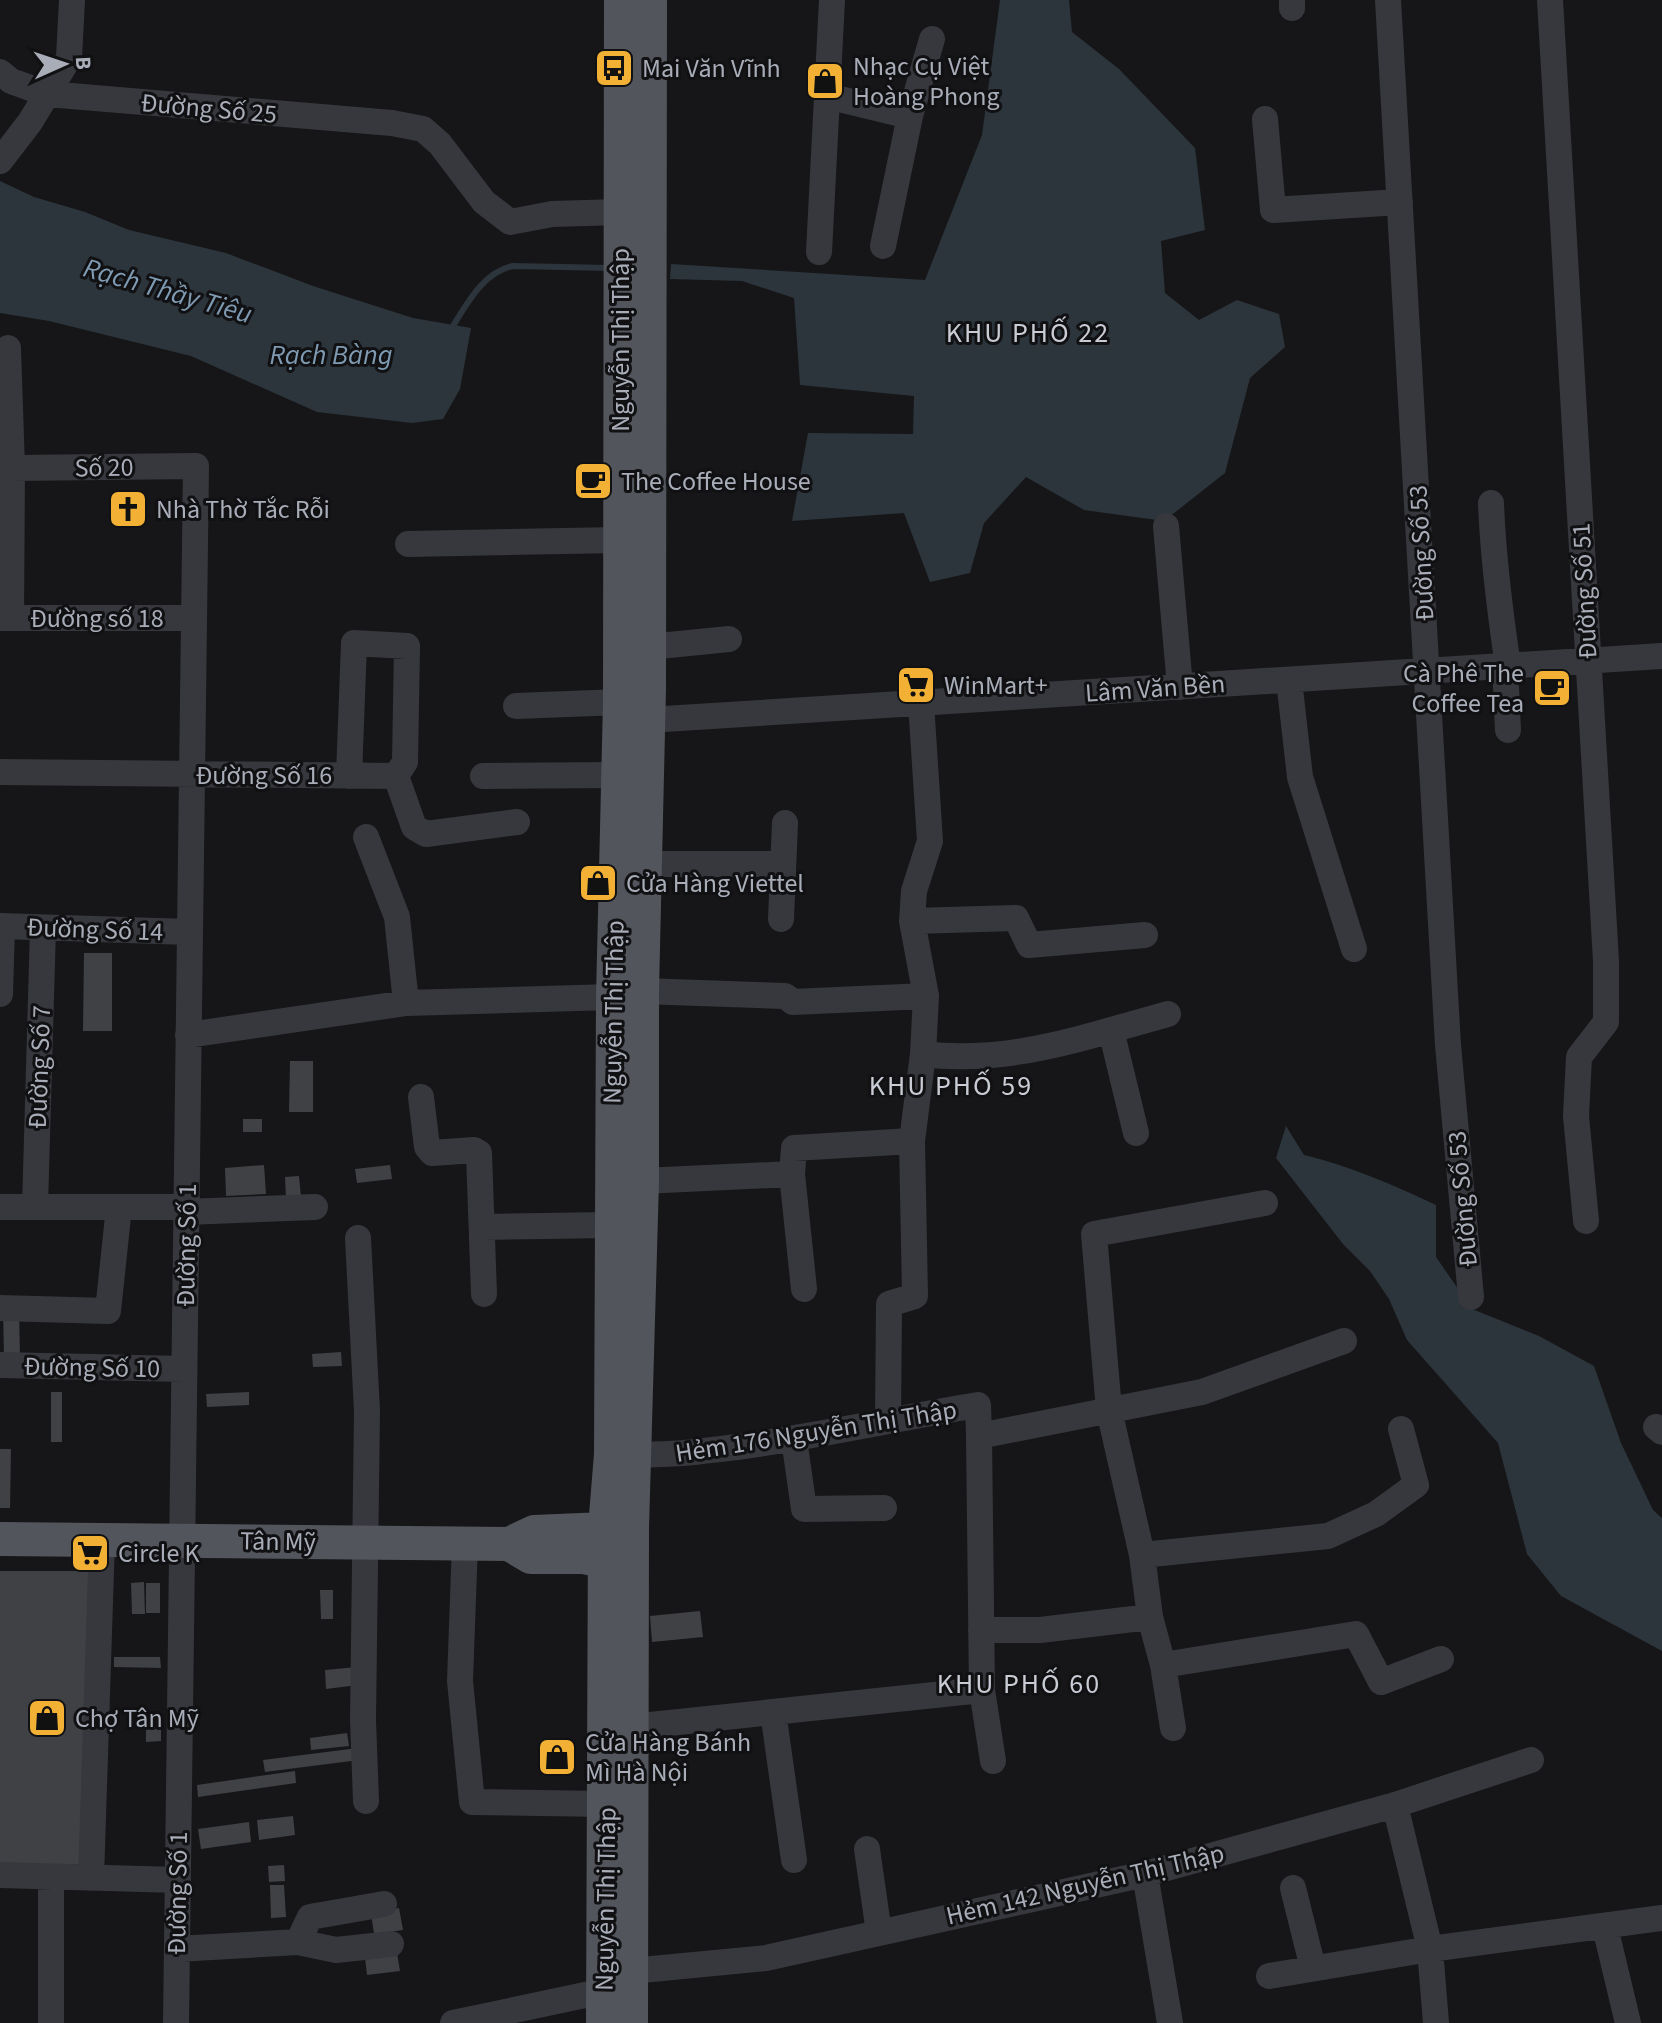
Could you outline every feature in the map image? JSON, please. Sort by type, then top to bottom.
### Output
[{"type":"main road","name":"Nguyễn Thị Thập","points":[[604,2007],[606,1804],[622,1454],[642,1181],[627,994],[619,775],[629,715],[649,647],[621,0]]},
{"type":"main road","name":"Nguyễn Thị Thập","points":[[630,232],[650,0]]},
{"type":"main road","name":"Nguyễn Thị Thập","points":[[622,1454],[611,1225],[627,994],[646,864],[629,715],[620,540],[635,298]]},
{"type":"main road","name":"Tân Mỹ","points":[[0,1539],[509,1544],[531,1557],[583,1557],[619,1545]]},
{"type":"main road","name":"Nguyễn Thị Thập","points":[[619,1545],[631,1727],[631,2023]]},
{"type":"street","points":[[0,161],[30,122],[69,58],[72,0]]},
{"type":"street","points":[[819,252],[832,0]]},
{"type":"street","name":"Đường Số 53","points":[[1388,0],[1448,1045],[1471,1297]]},
{"type":"street","name":"Đường Số 51","points":[[1550,0],[1606,961],[1606,1022],[1579,1057],[1576,1116],[1586,1221]]},
{"type":"street","points":[[883,246],[910,116],[932,39]]},
{"type":"street","name":"Đường Số 25","points":[[0,72],[11,81],[47,94],[392,123],[423,129],[440,144],[484,202],[510,222],[552,214],[630,232]]},
{"type":"street","points":[[827,96],[910,116]]},
{"type":"street","points":[[1265,119],[1273,210],[1400,202]]},
{"type":"street","points":[[5,618],[12,468],[8,348]]},
{"type":"street","name":"Số 20","points":[[12,468],[196,466]]},
{"type":"street","name":"Đường Số 1","points":[[176,2023],[196,466]]},
{"type":"street","points":[[1491,503],[1492,541],[1506,666],[1508,730]]},
{"type":"street","points":[[1166,526],[1180,687]]},
{"type":"street","points":[[408,544],[620,540]]},
{"type":"street","name":"Đường số 18","points":[[5,618],[193,618]]},
{"type":"street","points":[[649,647],[729,639]]},
{"type":"street","points":[[349,776],[354,643],[407,646],[405,762],[396,776],[414,827],[426,834],[517,822]]},
{"type":"street","name":"Lâm Văn Bền","points":[[516,706],[629,715],[921,703],[1662,656]]},
{"type":"street","points":[[1289,680],[1300,777],[1354,949]]},
{"type":"street","points":[[888,1420],[889,1304],[915,1296],[912,1141],[923,1054],[926,996],[912,921],[914,891],[930,841],[921,703]]},
{"type":"street","name":"Đường Số 16","points":[[0,772],[396,776]]},
{"type":"street","points":[[483,776],[619,775]]},
{"type":"street","points":[[781,919],[785,823]]},
{"type":"street","points":[[366,837],[397,917],[406,1003]]},
{"type":"street","points":[[646,864],[783,864]]},
{"type":"street","points":[[912,921],[1016,918],[1029,945],[1145,935]]},
{"type":"street","name":"Đường Số 14","points":[[1,926],[189,932]]},
{"type":"street","name":"Đường Số 7","points":[[0,994],[1,926]]},
{"type":"street","name":"Đường Số 7","points":[[35,1207],[43,928]]},
{"type":"street","points":[[188,1035],[406,1003],[627,994],[785,996],[793,1002],[926,996]]},
{"type":"street","points":[[923,1054],[951,1058],[1046,1049],[1168,1014]]},
{"type":"street","points":[[1111,1030],[1136,1133]]},
{"type":"street","points":[[421,1097],[427,1147],[432,1153],[474,1150],[479,1153],[484,1294]]},
{"type":"street","points":[[804,1289],[792,1174],[794,1148],[912,1141]]},
{"type":"street","points":[[642,1181],[792,1174]]},
{"type":"street","points":[[1173,1728],[1163,1665],[1150,1617],[1142,1555],[1109,1410],[1094,1234],[1265,1203]]},
{"type":"street","points":[[0,1207],[186,1210],[315,1207]]},
{"type":"street","points":[[0,1308],[108,1311],[119,1207]]},
{"type":"street","points":[[483,1227],[611,1225]]},
{"type":"street","points":[[358,1238],[367,1411],[363,1720],[366,1801]]},
{"type":"street","name":"Hẻm 176 Nguyễn Thị Thập","points":[[622,1454],[663,1456],[794,1439],[978,1405],[979,1436],[1202,1392],[1344,1341]]},
{"type":"street","name":"Đường Số 10","points":[[0,1365],[184,1369]]},
{"type":"street","points":[[1142,1555],[1328,1536],[1376,1514],[1416,1485],[1401,1429]]},
{"type":"street","points":[[979,1436],[982,1690],[993,1761]]},
{"type":"street","points":[[794,1439],[804,1509],[884,1508]]},
{"type":"street","points":[[91,1878],[102,1540]]},
{"type":"street","points":[[465,1543],[460,1681],[472,1802],[606,1804]]},
{"type":"street","points":[[981,1630],[1040,1630],[1150,1617]]},
{"type":"street","points":[[1163,1665],[1356,1634],[1381,1682],[1441,1659]]},
{"type":"street","points":[[631,1727],[982,1690]]},
{"type":"street","points":[[773,1712],[794,1860]]},
{"type":"street","name":"Hẻm 142 Nguyễn Thị Thập","points":[[631,1971],[766,1958],[1145,1874],[1395,1805],[1531,1760]]},
{"type":"street","points":[[1395,1805],[1430,1949],[1436,2023]]},
{"type":"street","points":[[867,1849],[879,1933]]},
{"type":"street","points":[[1145,1874],[1170,2023]]},
{"type":"street","points":[[0,1875],[178,1880]]},
{"type":"street","points":[[51,1877],[51,2023]]},
{"type":"street","points":[[1293,1888],[1313,1968]]},
{"type":"street","points":[[298,1942],[310,1917],[384,1904]]},
{"type":"street","points":[[1269,1976],[1430,1949],[1662,1918]]},
{"type":"street","points":[[1605,1927],[1628,2023]]},
{"type":"street","points":[[177,1949],[298,1942],[336,1950],[391,1944]]},
{"type":"street","points":[[453,2023],[604,2007]]},
{"type":"water","points":[[1000,0],[1069,0],[1072,32],[1119,69],[1195,148],[1205,230],[1161,241],[1165,293],[1199,320],[1237,300],[1279,314],[1285,347],[1250,378],[1225,473],[1164,521],[1084,510],[1026,477],[984,523],[970,573],[930,582],[904,513],[792,521],[808,433],[913,434],[914,396],[800,385],[794,298],[742,281],[670,279],[671,264],[925,280],[982,135]]},
{"type":"water","name":"Rạch Bàng","points":[[0,181],[34,197],[85,212],[129,230],[226,253],[313,286],[413,318],[471,328],[460,389],[443,419],[412,423],[317,412],[191,356],[49,321],[0,313]]},
{"type":"water","points":[[1286,1126],[1304,1155],[1355,1170],[1436,1205],[1436,1257],[1472,1309],[1539,1336],[1594,1366],[1621,1443],[1653,1510],[1662,1518],[1662,1651],[1561,1596],[1527,1554],[1498,1443],[1407,1340],[1389,1299],[1370,1271],[1343,1244],[1276,1158]]},
{"type":"building","points":[[84,953],[112,953],[112,1031],[83,1031]]},
{"type":"building","points":[[290,1061],[313,1061],[313,1112],[289,1112]]},
{"type":"building","points":[[243,1119],[262,1119],[262,1132],[243,1132]]},
{"type":"building","points":[[264,1165],[266,1194],[226,1196],[225,1168]]},
{"type":"building","points":[[390,1165],[392,1179],[357,1183],[355,1169]]},
{"type":"building","points":[[299,1176],[301,1197],[286,1199],[285,1177]]},
{"type":"building","points":[[19,1310],[20,1356],[4,1356],[3,1311]]},
{"type":"building","points":[[341,1352],[342,1366],[313,1367],[312,1354]]},
{"type":"building","points":[[51,1392],[62,1392],[62,1442],[51,1442]]},
{"type":"building","points":[[249,1392],[249,1405],[207,1407],[206,1394]]},
{"type":"building","points":[[0,1449],[11,1449],[10,1508],[0,1508]]},
{"type":"building","name":"Chợ Tân Mỹ","points":[[0,1571],[93,1571],[96,1864],[0,1865]]},
{"type":"building","points":[[144,1582],[145,1614],[132,1614],[131,1583]]},
{"type":"building","points":[[146,1583],[160,1583],[160,1613],[146,1613]]},
{"type":"building","points":[[320,1590],[333,1590],[333,1619],[321,1619]]},
{"type":"building","points":[[700,1611],[703,1637],[652,1642],[650,1616]]},
{"type":"building","points":[[114,1657],[160,1657],[161,1668],[114,1667]]},
{"type":"building","points":[[357,1667],[358,1685],[326,1689],[325,1670]]},
{"type":"building","points":[[146,1729],[161,1729],[161,1741],[146,1742]]},
{"type":"building","points":[[347,1733],[349,1746],[311,1750],[310,1738]]},
{"type":"building","points":[[358,1748],[359,1760],[265,1772],[263,1760]]},
{"type":"building","points":[[295,1771],[296,1783],[198,1797],[197,1785]]},
{"type":"building","points":[[293,1816],[295,1835],[259,1840],[257,1820]]},
{"type":"building","points":[[249,1822],[251,1842],[201,1849],[198,1829]]},
{"type":"building","points":[[284,1865],[285,1881],[269,1882],[268,1866]]},
{"type":"building","points":[[270,1885],[284,1885],[286,1917],[271,1918]]},
{"type":"building","points":[[399,1908],[403,1930],[374,1934],[371,1913]]},
{"type":"building","points":[[397,1953],[400,1971],[367,1975],[365,1958]]},
{"type":"waterway","points":[[451,329],[477,290],[502,269],[513,266],[610,268]]},
{"type":"place","name":"Mai Văn Vĩnh","points":[[614,68]]},
{"type":"place","name":"Nhạc Cụ Việt Hoàng Phong","points":[[825,81]]},
{"type":"place","name":"The Coffee House","points":[[593,481]]},
{"type":"place","name":"Nhà Thờ Tắc Rỗi","points":[[128,509]]},
{"type":"place","name":"WinMart+","points":[[916,685]]},
{"type":"place","name":"Cà Phê The Coffee Tea","points":[[1552,688]]},
{"type":"place","name":"Cửa Hàng Viettel","points":[[598,883]]},
{"type":"place","name":"Circle K","points":[[90,1553]]},
{"type":"place","name":"Chợ Tân Mỹ","points":[[47,1718]]},
{"type":"place","name":"Cửa Hàng Bánh Mì Hà Nội","points":[[557,1757]]},
{"type":"district","name":"KHU PHỐ 22","points":[[1028,332]]},
{"type":"district","name":"KHU PHỐ 59","points":[[951,1085]]},
{"type":"district","name":"KHU PHỐ 60","points":[[1019,1683]]},
{"type":"water label","name":"Rạch Thầy Tiêu","points":[[168,290]]}]
